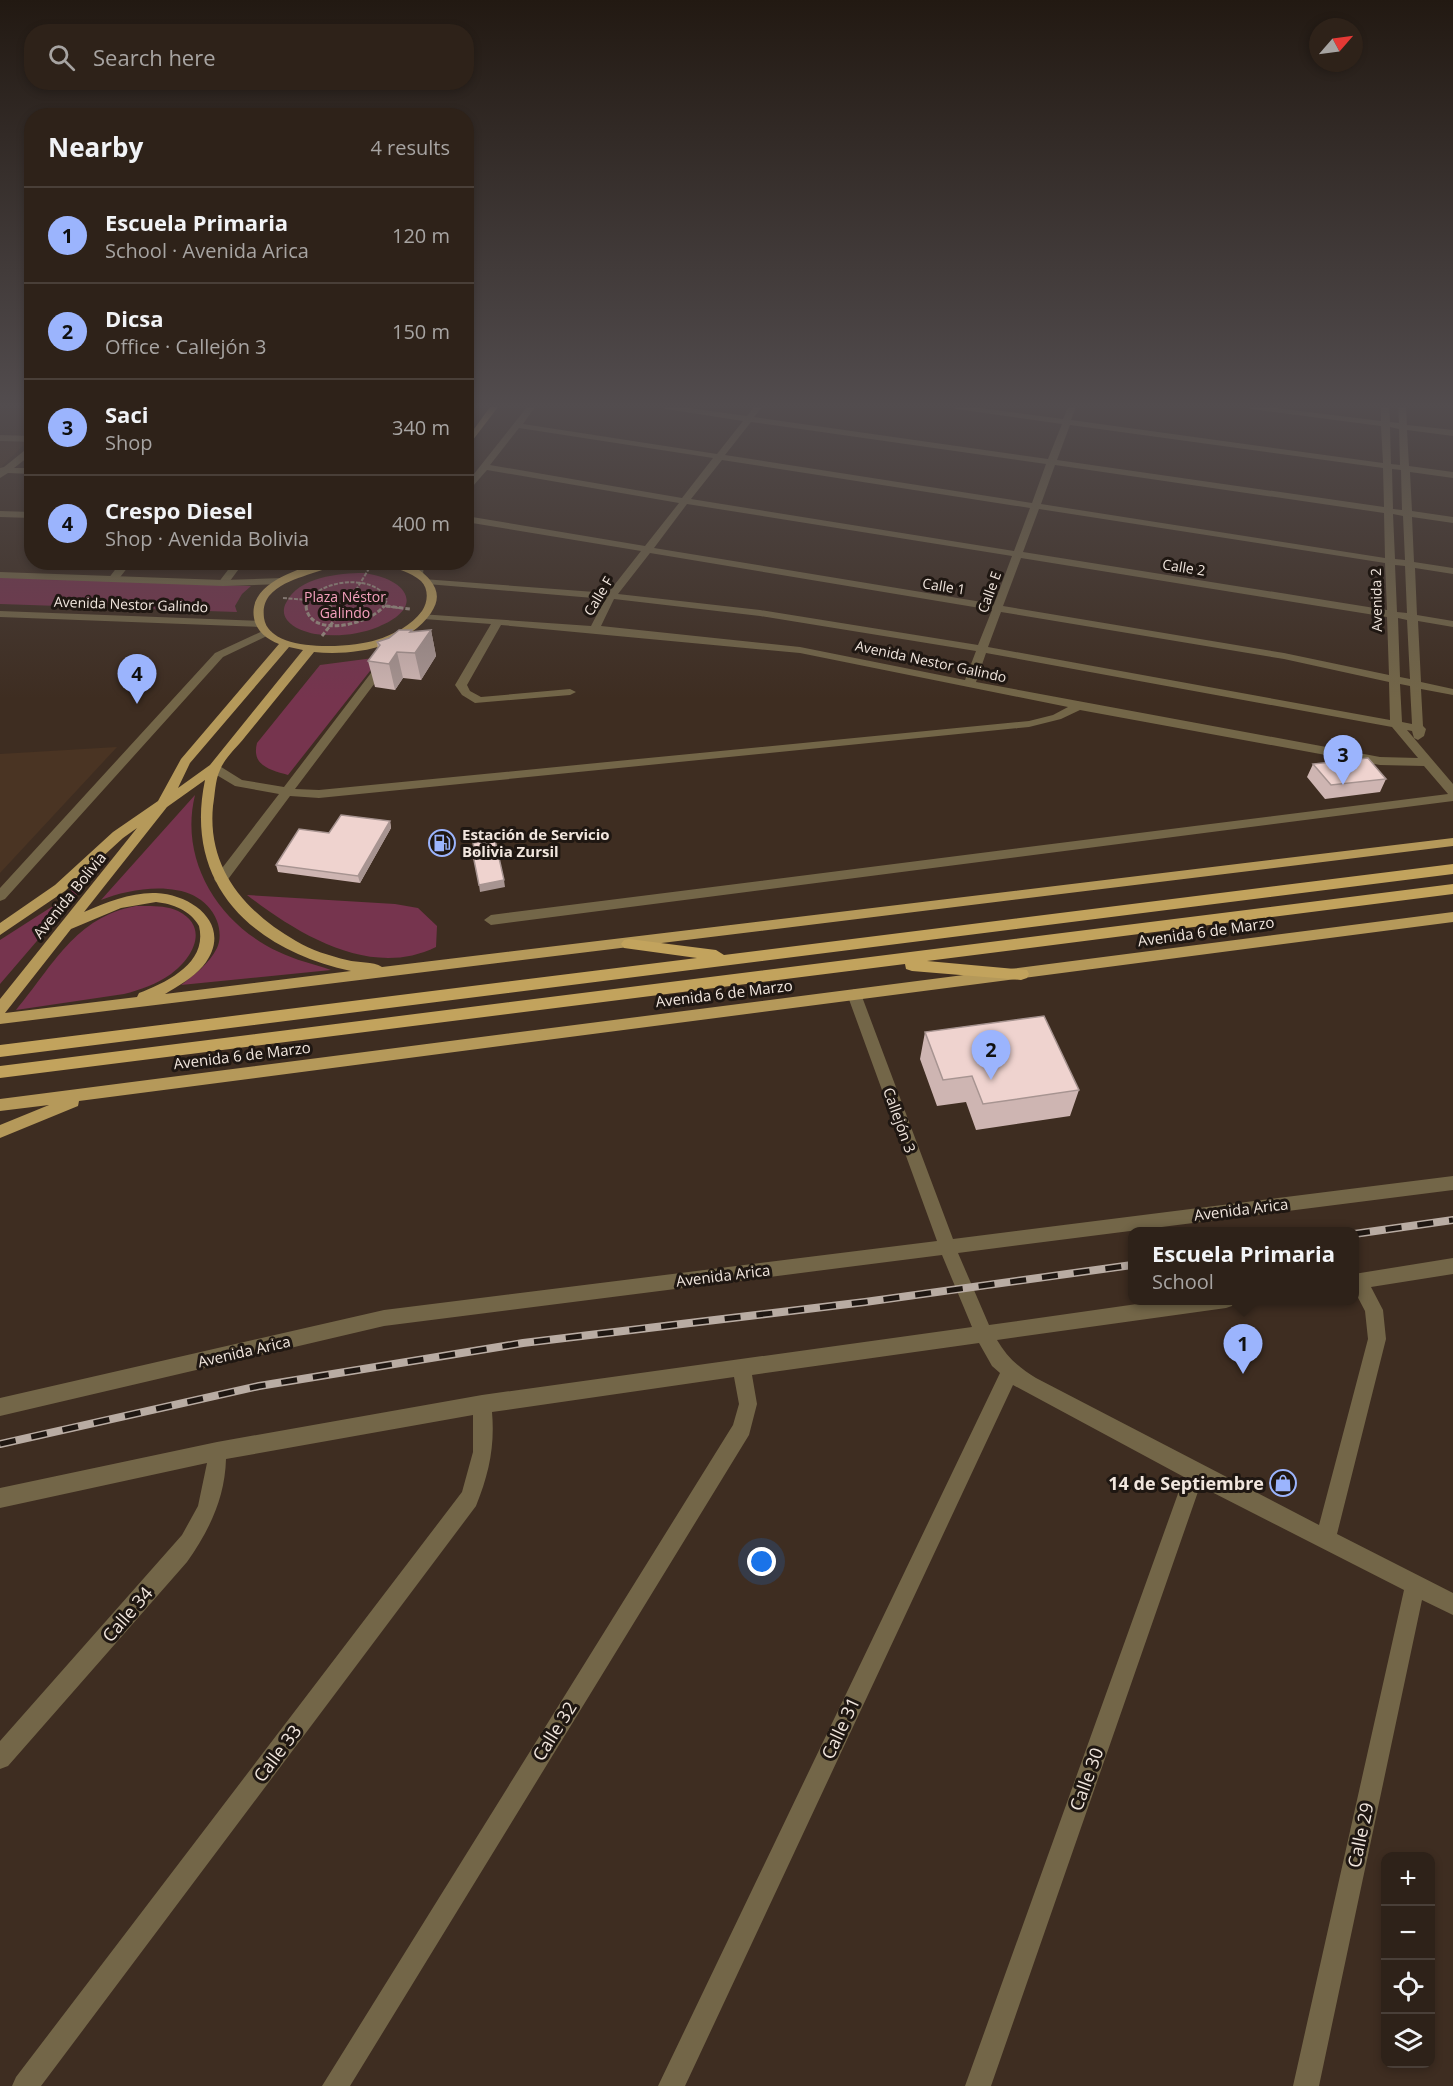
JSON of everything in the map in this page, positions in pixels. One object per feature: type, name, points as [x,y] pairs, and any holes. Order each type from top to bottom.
[{"type":"highway","name":"Avenida 6 de Marzo","points":[[0,1051],[1453,869]]},
{"type":"highway","name":"Avenida 6 de Marzo","points":[[0,1072],[1453,889]]},
{"type":"highway","points":[[629,944],[741,959]]},
{"type":"highway","points":[[875,963],[1021,974]]},
{"type":"main road","points":[[307,570],[282,581],[264,596],[258,615],[263,628],[286,643],[336,650],[371,644],[409,629],[424,616],[433,600],[432,590],[422,572]]},
{"type":"main road","name":"Avenida Bolivia","points":[[0,1009],[164,802],[185,762],[286,643]]},
{"type":"main road","name":"Avenida Bolivia","points":[[164,802],[214,768],[310,648]]},
{"type":"main road","points":[[214,768],[206,806],[207,838],[213,863],[237,904],[261,926],[292,944],[338,964],[418,970]]},
{"type":"main road","points":[[0,930],[60,888],[117,835],[164,802]]},
{"type":"main road","points":[[0,1020],[1453,842]]},
{"type":"main road","points":[[64,927],[102,909],[134,900],[167,899],[190,907],[203,918],[208,936],[203,955],[188,971],[162,989],[128,1004]]},
{"type":"main road","name":"Avenida 6 de Marzo","points":[[0,1105],[1453,917]]},
{"type":"main road","points":[[0,1132],[54,1108],[107,1090]]},
{"type":"street","name":"Calle F","points":[[594,629],[611,596],[681,504]]},
{"type":"street","name":"Calle 2","points":[[705,504],[1453,624]]},
{"type":"street","points":[[1024,504],[1453,571]]},
{"type":"street","points":[[1344,504],[1453,520]]},
{"type":"street","name":"Avenida 2","points":[[1390,504],[1391,614],[1396,725]]},
{"type":"street","points":[[1408,504],[1420,729],[1417,748]]},
{"type":"street","name":"Calle E","points":[[969,685],[1035,506]]},
{"type":"street","points":[[0,514],[24,515]]},
{"type":"street","name":"Calle 1","points":[[474,520],[1284,656],[1453,692]]},
{"type":"street","points":[[112,579],[120,570]]},
{"type":"street","points":[[223,583],[233,570]]},
{"type":"street","name":"Avenida Nestor Galindo","points":[[422,572],[760,614],[982,649],[1420,729]]},
{"type":"street","name":"Avenida Nestor Galindo","points":[[0,575],[223,583],[282,581]]},
{"type":"street","name":"Avenida Nestor Galindo","points":[[0,614],[263,628]]},
{"type":"street","name":"Avenida Nestor Galindo","points":[[424,616],[594,629],[800,650],[1079,706],[1380,760],[1428,762]]},
{"type":"street","points":[[498,622],[461,686],[466,693],[479,700],[570,693]]},
{"type":"street","points":[[0,896],[219,655],[263,628]]},
{"type":"street","points":[[221,879],[378,671]]},
{"type":"street","points":[[214,768],[239,783],[287,791],[330,793],[1029,724],[1057,717],[1079,706]]},
{"type":"street","points":[[1396,725],[1453,792]]},
{"type":"street","points":[[491,920],[1453,797]]},
{"type":"street","name":"Callejón 3","points":[[854,994],[947,1246],[984,1335],[999,1360],[1029,1384],[1195,1473],[1453,1604]]},
{"type":"street","name":"Avenida Arica","points":[[0,1407],[384,1318],[1453,1183]]},
{"type":"street","points":[[1359,1282],[1453,1266]]},
{"type":"street","points":[[1326,1539],[1377,1339],[1374,1310],[1359,1285]]},
{"type":"street","points":[[0,1498],[217,1451],[482,1404],[1191,1305]]},
{"type":"street","name":"Calle 32","points":[[335,2086],[741,1428],[748,1404],[741,1368]]},
{"type":"street","name":"Calle 31","points":[[671,2086],[1010,1371]]},
{"type":"street","name":"Calle 33","points":[[25,2086],[469,1499],[481,1471],[485,1444],[482,1404]]},
{"type":"street","name":"Calle 34","points":[[0,1758],[180,1555],[198,1530],[214,1491],[217,1451]]},
{"type":"street","name":"Calle 30","points":[[978,2086],[1195,1473]]},
{"type":"street","name":"Calle 29","points":[[1306,2086],[1414,1585]]},
{"type":"path","points":[[353,595],[368,570]]},
{"type":"path","points":[[360,583],[371,585],[386,594],[385,606],[370,619],[351,624],[332,625],[311,619],[306,613],[305,607],[308,600],[315,594],[336,585],[360,583]]},
{"type":"path","points":[[353,595],[362,598],[364,604],[357,610],[340,613],[331,610],[328,605],[336,597],[353,595]]},
{"type":"path","points":[[332,625],[340,613]]},
{"type":"shaded area","points":[[117,747],[0,873],[0,754]]},
{"type":"green space","name":"Plaza Néstor Galindo","points":[[364,573],[379,576],[400,587],[406,595],[403,611],[378,627],[347,635],[315,634],[303,631],[292,625],[286,618],[285,605],[300,587],[320,578]]},
{"type":"green space","points":[[0,577],[251,586],[242,594],[235,606],[237,612],[0,604]]},
{"type":"green space","points":[[381,657],[288,775],[269,769],[260,762],[256,751],[257,743],[320,665]]},
{"type":"green space","points":[[195,795],[192,819],[193,843],[198,866],[221,907],[257,940],[285,955],[331,970],[181,985],[206,964],[218,945],[220,934],[218,924],[209,907],[197,897],[182,891],[166,889],[132,891],[101,900]]},
{"type":"green space","points":[[103,864],[0,984],[0,940],[53,906]]},
{"type":"green space","points":[[247,895],[395,904],[418,908],[437,926],[436,947],[411,956],[386,958],[361,955],[337,948],[313,937],[267,910]]},
{"type":"green space","points":[[136,906],[173,909],[188,918],[194,925],[195,942],[186,960],[179,967],[154,984],[124,994],[16,1010],[54,961],[81,932],[115,912]]},
{"type":"building","points":[[399,630],[412,630],[410,632],[431,630],[415,653],[397,652],[389,664],[368,661],[380,645],[377,642],[389,638]]},
{"type":"building","points":[[1368,758],[1386,779],[1331,785],[1313,764]]},
{"type":"building","points":[[341,815],[390,821],[358,876],[276,865],[299,829],[329,833]]},
{"type":"building","points":[[495,840],[504,880],[479,885],[473,843]]},
{"type":"building","points":[[1044,1016],[1079,1090],[983,1104],[972,1076],[943,1080],[925,1032]]},
{"type":"railway","points":[[1359,1233],[1453,1220]]},
{"type":"railway","points":[[0,1444],[259,1386],[523,1343],[865,1302],[1128,1266]]},
{"type":"place","name":"Crespo Diesel","points":[[137,704]]},
{"type":"place","name":"Saci","points":[[1343,785]]},
{"type":"place","name":"Estación de Servicio Bolivia Zursil","points":[[442,843]]},
{"type":"place","name":"Dicsa","points":[[991,1080]]},
{"type":"place","name":"Escuela Primaria","points":[[1243,1374]]},
{"type":"place","name":"14 de Septiembre","points":[[1283,1483]]}]
